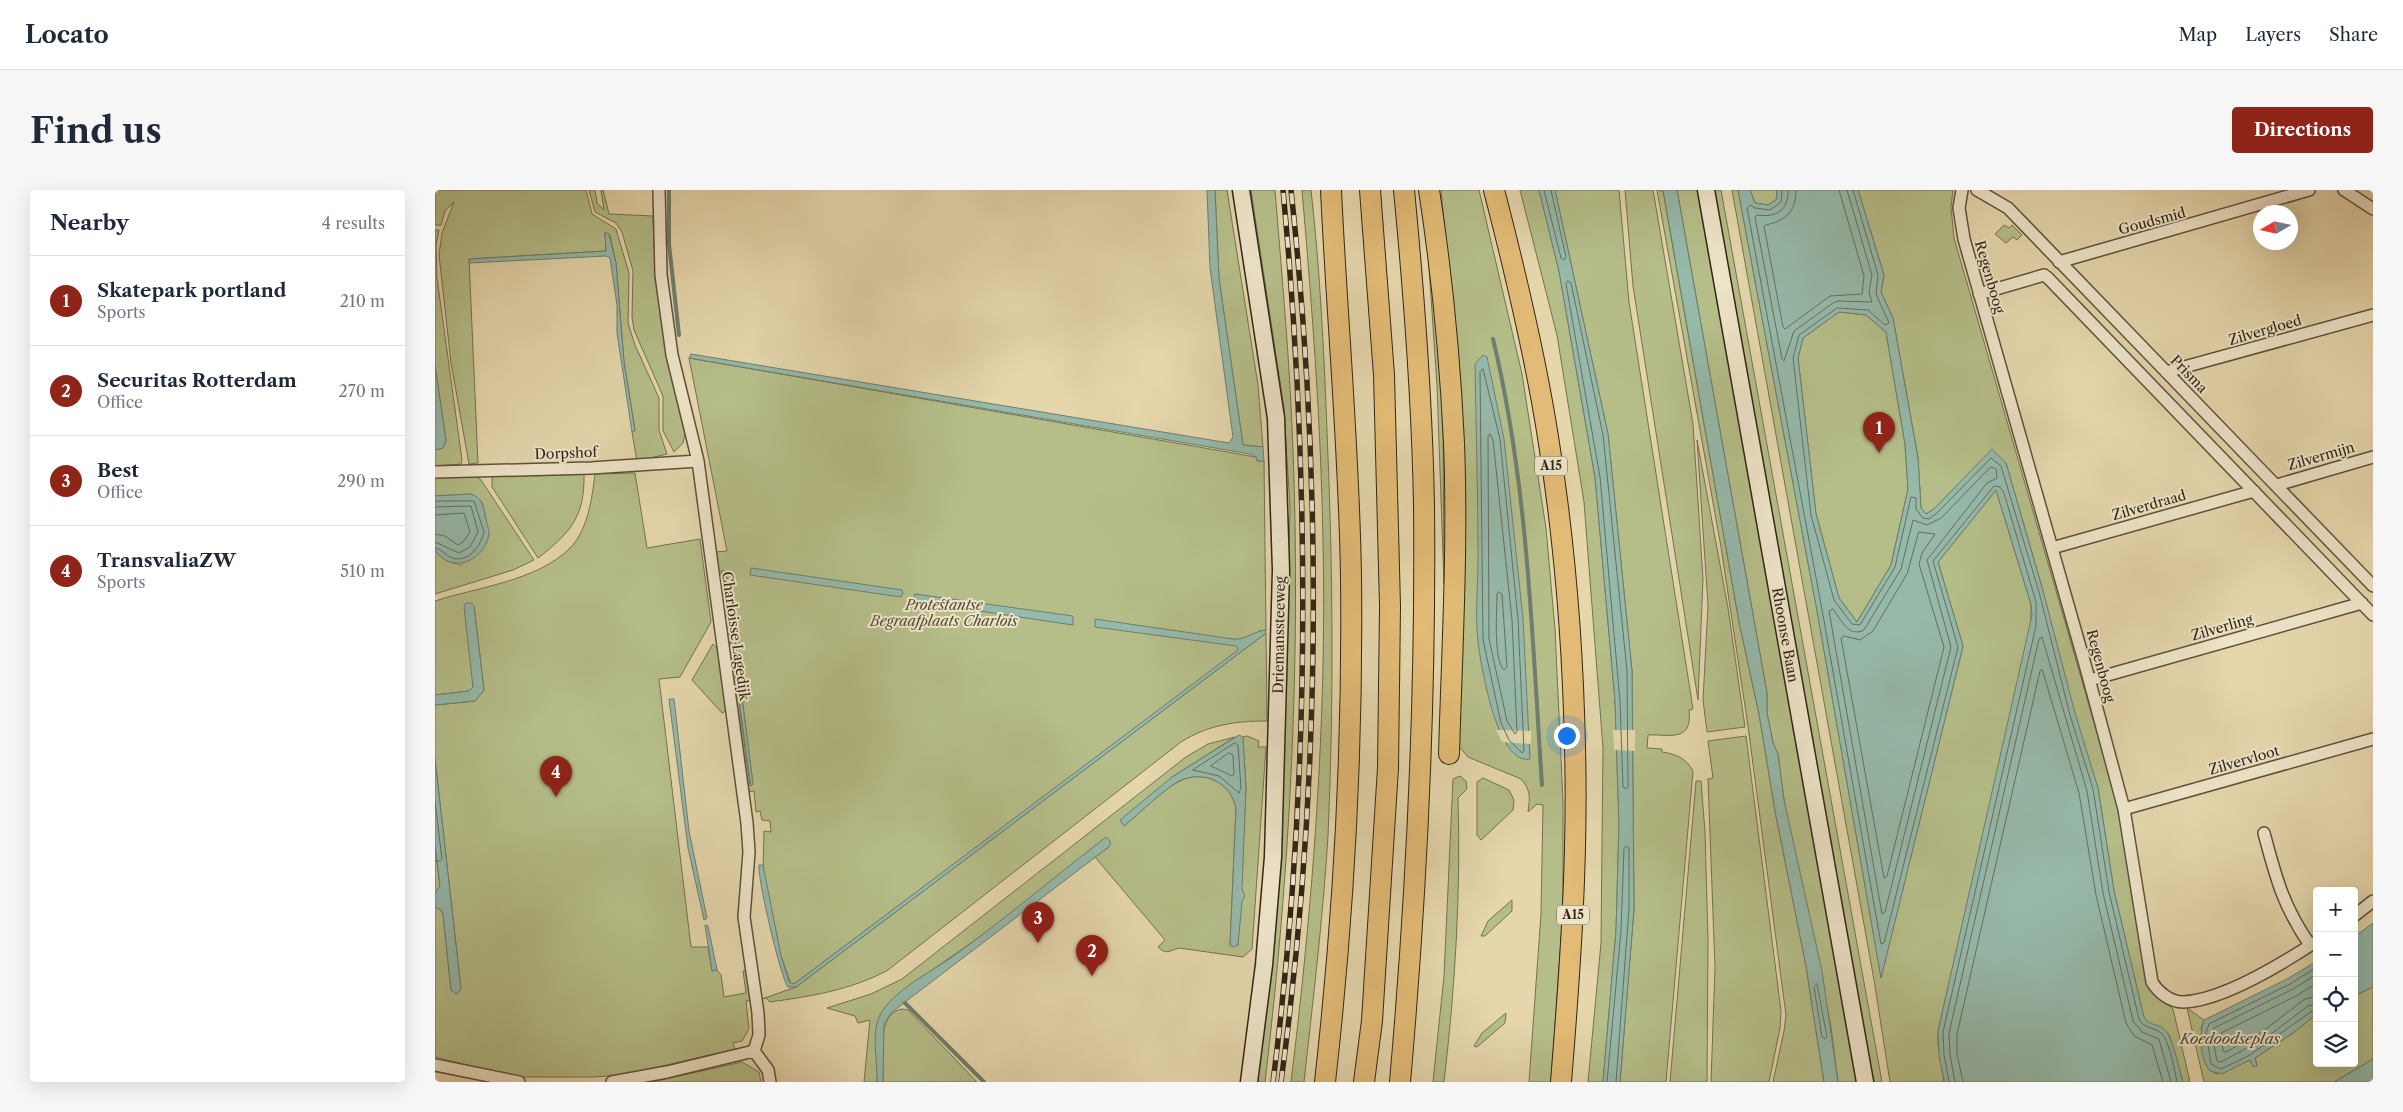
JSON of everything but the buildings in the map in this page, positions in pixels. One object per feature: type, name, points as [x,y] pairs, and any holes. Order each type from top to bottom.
[{"type":"highway","points":[[1364,1082],[1371,1021],[1388,768],[1390,606],[1384,375],[1370,190]]},
{"type":"highway","points":[[1400,1082],[1419,824],[1424,618],[1421,442],[1413,284],[1404,190]]},
{"type":"highway","points":[[1429,190],[1449,359],[1454,444],[1455,569],[1449,754]]},
{"type":"highway","name":"A15","points":[[1494,190],[1512,259],[1548,437],[1565,576],[1575,758],[1574,902],[1561,1082]]},
{"type":"highway","points":[[1325,1082],[1340,907],[1350,703],[1351,576],[1346,414],[1331,195]]},
{"type":"main road","name":"Driemanssteeweg","points":[[1241,190],[1276,418],[1281,570],[1273,857],[1264,965],[1249,1082]]},
{"type":"main road","name":"Rhoonse Baan","points":[[1706,190],[1865,1082]]},
{"type":"street","name":"Charloisse Lagedijk","points":[[659,190],[662,284],[672,355],[697,461],[747,823],[749,852],[744,917],[758,1013],[759,1035],[754,1051]]},
{"type":"street","name":"Regenboog","points":[[1962,190],[1959,208],[1961,226],[2090,680],[2124,809],[2136,873],[2149,975],[2156,989],[2165,996],[2183,1002],[2208,996],[2263,973],[2313,944]]},
{"type":"street","name":"Prisma","points":[[1977,190],[2008,208],[2373,586]]},
{"type":"street","name":"Goudsmid","points":[[2059,262],[2309,190]]},
{"type":"street","points":[[2344,190],[2373,210]]},
{"type":"street","points":[[1979,294],[2044,275],[2373,615]]},
{"type":"street","name":"Zilvergloed","points":[[2166,372],[2373,315]]},
{"type":"street","name":"Zilvermijn","points":[[2277,485],[2373,457]]},
{"type":"street","name":"Dorpshof","points":[[435,472],[591,468],[697,461]]},
{"type":"street","name":"Zilverdraad","points":[[2052,548],[2254,491]]},
{"type":"street","name":"Zilverling","points":[[2090,680],[2362,603]]},
{"type":"street","name":"Zilvervloot","points":[[2124,809],[2373,739]]},
{"type":"street","name":"Regenboog","points":[[2264,833],[2279,889],[2292,919],[2313,942]]},
{"type":"street","points":[[2358,913],[2373,901]]},
{"type":"street","points":[[612,1082],[667,1072],[754,1051],[768,1070],[770,1082]]},
{"type":"street","points":[[435,1065],[519,1082]]},
{"type":"green space","points":[[435,190],[586,190],[592,214],[616,229],[629,273],[628,323],[635,345],[659,398],[659,430],[667,454],[637,461],[632,432],[635,430],[624,362],[616,263],[610,235],[605,233],[606,251],[469,259],[478,463],[469,464],[451,363],[439,255],[442,233],[454,202],[445,211],[441,225],[435,225]]},
{"type":"green space","points":[[589,190],[595,190],[597,203],[604,210],[601,190],[603,190],[609,214],[653,216],[659,299],[673,380],[685,434],[683,443],[674,452],[663,431],[663,396],[634,330],[632,317],[633,271],[622,232],[616,223],[595,212]]},
{"type":"green space","points":[[1215,190],[1227,190],[1258,385],[1263,447],[1243,445],[1219,279]]},
{"type":"green space","points":[[1251,190],[1275,190],[1290,385],[1295,529],[1294,688],[1287,846],[1274,1003],[1265,1082],[1256,1082],[1273,954],[1281,846],[1290,509],[1284,408]]},
{"type":"green space","points":[[1302,190],[1311,190],[1321,311],[1331,533],[1332,684],[1328,836],[1317,959],[1304,1082],[1291,1082],[1306,947],[1317,811],[1324,608],[1318,408]]},
{"type":"green space","points":[[1441,190],[1479,190],[1522,374],[1546,528],[1555,629],[1563,802],[1563,910],[1551,1082],[1529,1082],[1541,914],[1543,805],[1537,804],[1528,812],[1529,794],[1527,787],[1521,779],[1468,757],[1456,743],[1459,381]]},
{"type":"green space","points":[[1520,190],[1539,190],[1559,271],[1595,477],[1615,701],[1619,824],[1616,931],[1603,1082],[1588,1082],[1601,943],[1603,748],[1584,502],[1557,335]]},
{"type":"green space","points":[[1555,190],[1619,190],[1629,302],[1693,709],[1689,710],[1689,721],[1687,728],[1683,732],[1671,735],[1648,735],[1647,748],[1662,749],[1662,752],[1680,757],[1693,771],[1666,1082],[1620,1082],[1634,909],[1632,671],[1608,434]]},
{"type":"green space","points":[[1625,190],[1653,190],[1693,424],[1703,579],[1698,700],[1633,286]]},
{"type":"green space","points":[[1657,190],[1663,191],[1739,622],[1759,714],[1775,811],[1806,966],[1824,1082],[1773,1082],[1786,1015],[1748,726],[1721,547]]},
{"type":"green space","points":[[1677,190],[1698,190],[1857,1082],[1838,1082],[1831,1027],[1784,800],[1778,754],[1773,743],[1767,713],[1767,693]]},
{"type":"green space","points":[[1713,190],[1721,190],[1882,1082],[1873,1082]]},
{"type":"green space","points":[[1732,190],[1738,190],[1818,616],[1881,977],[1963,646],[1938,562],[1996,490],[2031,604],[2031,625],[1938,1031],[1938,1044],[1944,1082],[1890,1082],[1874,980]]},
{"type":"green space","points":[[1750,190],[1777,190],[1777,199],[1768,205],[1755,203]]},
{"type":"green space","points":[[1858,190],[1953,190],[1951,207],[1954,238],[2115,795],[2128,858],[2142,956],[2149,982],[2160,997],[2173,1009],[2190,1082],[2183,1082],[2169,1034],[2148,1023],[2144,1018],[2114,891],[2098,788],[2074,713],[2043,591],[2006,463],[1992,450],[1934,509],[1926,514],[1921,508],[1918,458],[1893,318],[1881,292],[1884,275]]},
{"type":"green space","points":[[2004,225],[2009,228],[2012,225],[2022,235],[2017,240],[2013,237],[2006,243],[1995,234]]},
{"type":"green space","points":[[435,230],[439,230],[436,245],[437,278],[462,460],[461,464],[435,466],[435,450],[443,448],[446,440],[435,366]]},
{"type":"green space","points":[[1432,237],[1443,413],[1444,584],[1437,385],[1429,268]]},
{"type":"green space","points":[[1839,312],[1866,315],[1886,332],[1905,444],[1908,489],[1891,565],[1857,622],[1839,598],[1816,514],[1798,358],[1803,338]]},
{"type":"green space","name":"Protestantse Begraafplaats Charlois","points":[[689,358],[1256,457],[1257,461],[1264,461],[1266,630],[1259,631],[1236,653],[794,984],[791,984],[781,956],[763,871],[764,831],[771,832],[770,821],[762,820],[760,811],[756,812],[754,791],[748,792],[716,552],[727,551]],"holes":[[[721,571],[726,572],[753,784],[750,786]]]},
{"type":"green space","points":[[1697,440],[1728,608],[1745,727],[1707,732],[1703,700],[1708,605]]},
{"type":"green space","points":[[635,473],[647,548],[700,539],[711,622],[680,677],[659,679],[691,947],[708,947],[712,971],[717,970],[721,975],[724,997],[746,993],[743,971],[747,970],[751,1000],[746,1001],[749,1029],[742,1041],[733,1043],[735,1049],[624,1075],[517,1077],[435,1057],[435,907],[441,910],[443,914],[451,990],[461,989],[435,759],[435,705],[475,701],[484,690],[474,606],[473,687],[469,691],[435,695],[435,601],[506,582],[540,569],[556,560],[569,549],[581,533],[588,514],[595,474]]},
{"type":"green space","points":[[584,474],[582,502],[573,523],[559,540],[538,558],[492,487],[492,476]]},
{"type":"green space","points":[[475,476],[481,480],[534,560],[513,570],[435,594],[435,550],[443,558],[461,565],[483,544],[486,538],[487,525],[482,502],[471,494],[435,496],[435,478]]},
{"type":"green space","points":[[1266,633],[1267,721],[1222,725],[1191,736],[1181,742],[888,970],[860,983],[831,991],[770,1002],[766,998],[762,999],[796,987]]},
{"type":"green space","points":[[713,644],[717,648],[726,711],[722,713],[692,680]]},
{"type":"green space","points":[[1247,736],[1259,741],[1258,747],[1266,747],[1252,949],[1243,957],[1179,948],[1168,952],[1163,951],[1158,947],[1165,940],[1095,857],[1110,846],[912,984],[897,997],[887,1008],[878,1028],[877,1082],[864,1082],[870,1020],[858,1023],[855,1016],[827,1008],[871,994],[902,979],[1186,757],[1208,744],[1235,737],[1172,777],[1125,825],[1166,790],[1180,781],[1189,778],[1207,778],[1216,781],[1229,792],[1236,809],[1230,945],[1238,945],[1246,788],[1243,737]]},
{"type":"green space","points":[[1746,736],[1781,1011],[1780,1028],[1769,1082],[1711,1082],[1715,968],[1708,779],[1713,778],[1708,741]]},
{"type":"green space","points":[[1460,776],[1466,781],[1467,789],[1458,798],[1458,905],[1451,1012],[1444,1082],[1433,1082],[1444,976],[1453,779]]},
{"type":"green space","points":[[1483,778],[1509,790],[1514,800],[1513,810],[1481,840],[1477,835],[1477,782]]},
{"type":"green space","points":[[1696,781],[1701,781],[1705,832],[1708,940],[1707,1082],[1670,1082]]},
{"type":"green space","points":[[435,845],[440,886],[435,894]]},
{"type":"green space","points":[[1512,900],[1512,911],[1485,936],[1481,936],[1488,921]]},
{"type":"green space","points":[[2373,987],[2373,1059],[2334,1082],[2204,1082],[2187,1008],[2204,1020],[2201,1028],[2207,1066],[2216,1074],[2250,1060],[2257,1065],[2255,1058],[2313,1017],[2313,1067],[2358,1067],[2358,994]]},
{"type":"green space","points":[[902,1009],[908,1010],[977,1082],[883,1082],[882,1051],[884,1028],[893,1012]]},
{"type":"green space","points":[[1506,1013],[1505,1023],[1477,1047],[1474,1046],[1482,1033]]},
{"type":"green space","points":[[742,1062],[759,1072],[761,1082],[652,1082]]},
{"type":"water","points":[[1207,190],[1215,190],[1219,279],[1243,445],[1263,447],[1264,461],[1257,461],[1256,457],[1250,454],[689,358],[691,354],[1229,443],[1233,437],[1210,268]]},
{"type":"water","points":[[1539,190],[1555,190],[1608,434],[1632,671],[1634,909],[1620,1082],[1603,1082],[1616,931],[1619,824],[1615,701],[1595,477],[1559,271]]},
{"type":"water","points":[[1663,190],[1677,190],[1767,693],[1767,713],[1773,743],[1778,754],[1784,800],[1822,971],[1838,1082],[1824,1082],[1806,966],[1775,811],[1759,714],[1739,622]]},
{"type":"water","points":[[1738,190],[1750,190],[1755,203],[1768,205],[1777,199],[1777,190],[1858,190],[1884,275],[1881,292],[1893,318],[1918,458],[1921,508],[1926,514],[1934,509],[1992,449],[2006,463],[2043,591],[2075,713],[2098,788],[2114,891],[2144,1017],[2148,1022],[2161,1027],[2167,1033],[2173,1046],[2183,1082],[1944,1082],[1939,1056],[1938,1031],[2032,615],[2031,604],[1996,490],[1938,562],[1963,646],[1881,978],[1818,616]],"holes":[[[1839,312],[1866,315],[1886,332],[1905,444],[1908,489],[1891,565],[1857,622],[1839,598],[1816,514],[1798,358],[1803,338]]]},
{"type":"water","points":[[605,232],[609,234],[616,263],[624,362],[635,431],[632,432],[617,333],[617,305],[610,258],[606,256],[470,263],[469,259],[606,251]]},
{"type":"water","points":[[1483,355],[1487,357],[1504,439],[1523,619],[1530,759],[1518,757],[1508,747],[1500,731],[1487,691],[1478,642],[1475,364]]},
{"type":"water","points":[[435,366],[446,440],[443,448],[435,450]]},
{"type":"water","points":[[471,494],[478,498],[483,505],[489,534],[481,551],[474,558],[467,562],[450,562],[442,558],[435,550],[435,496]]},
{"type":"water","points":[[751,568],[902,590],[903,593],[901,597],[750,575]]},
{"type":"water","points":[[721,571],[726,572],[753,784],[751,786]]},
{"type":"water","points":[[915,594],[1073,616],[1073,625],[913,601]]},
{"type":"water","points":[[466,603],[471,603],[474,606],[484,690],[475,701],[435,705],[435,695],[469,691],[473,687],[464,607]]},
{"type":"water","points":[[1095,619],[1233,639],[1266,630],[1266,633],[796,987],[788,987],[784,979],[770,926],[759,865],[763,865],[781,956],[789,982],[794,984],[1238,650],[1236,646],[1095,627]]},
{"type":"water","points":[[669,699],[674,699],[689,831],[707,918],[704,920],[688,848]]},
{"type":"water","points":[[1239,735],[1243,737],[1246,788],[1242,889],[1245,896],[1242,901],[1238,945],[1233,947],[1230,945],[1236,809],[1229,792],[1223,786],[1207,778],[1188,778],[1179,781],[1166,790],[1124,826],[1120,820],[1172,777]]},
{"type":"water","points":[[435,759],[461,989],[457,994],[451,990],[443,914],[441,910],[435,907],[435,894],[440,885],[435,845]]},
{"type":"water","points":[[1106,837],[1110,841],[1110,846],[892,1012],[884,1024],[883,1082],[877,1082],[875,1032],[879,1017],[894,997],[980,936]]},
{"type":"water","points":[[2373,923],[2373,987],[2358,994],[2358,977],[2358,934]]},
{"type":"water","points":[[705,925],[708,926],[717,970],[712,971]]},
{"type":"water","name":"Koedoodseplas","points":[[2313,963],[2313,1017],[2255,1058],[2257,1066],[2253,1067],[2250,1060],[2222,1074],[2210,1071],[2204,1060],[2201,1046],[2201,1032],[2204,1020],[2287,979]]},
{"type":"water","points":[[2373,1059],[2373,1082],[2334,1082]]},
{"type":"pier","points":[[1496,730],[1531,731],[1531,744],[1502,742]]},
{"type":"pier","points":[[1613,730],[1635,730],[1635,751],[1614,750]]},
{"type":"waterway","points":[[669,190],[669,244],[679,335]]},
{"type":"waterway","points":[[1493,339],[1505,394],[1521,505],[1527,560],[1542,785]]},
{"type":"waterway","points":[[905,1003],[984,1082]]},
{"type":"railway","points":[[1273,1082],[1295,859],[1303,636],[1299,413],[1283,190]]},
{"type":"railway","points":[[1281,1082],[1304,860],[1313,636],[1309,413],[1291,190]]},
{"type":"place","name":"Skatepark portland","points":[[1879,453]]},
{"type":"place","name":"TransvaliaZW","points":[[556,797]]},
{"type":"place","name":"Best","points":[[1038,943]]},
{"type":"place","name":"Securitas Rotterdam","points":[[1092,976]]}]
